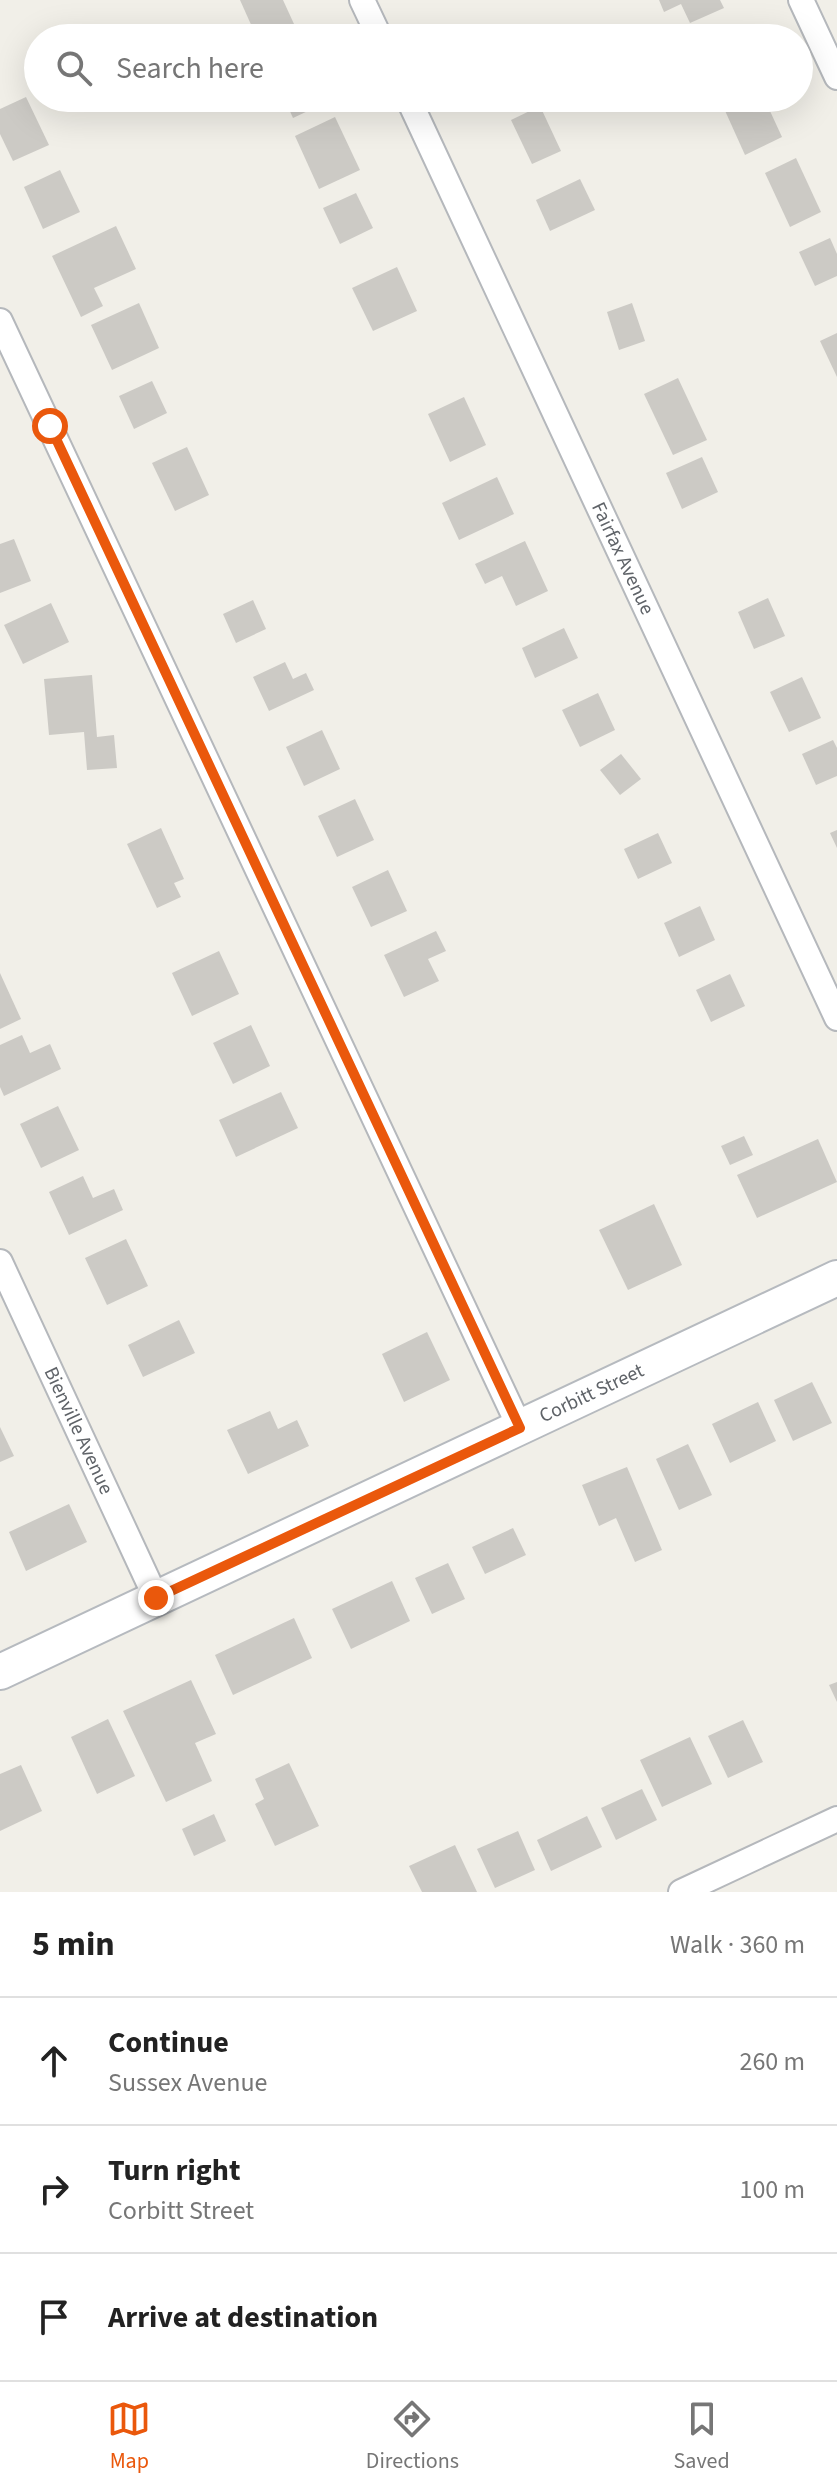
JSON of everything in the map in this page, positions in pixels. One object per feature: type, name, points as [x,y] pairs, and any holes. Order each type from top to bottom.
[{"type":"street","points":[[362,0],[373,24]]},
{"type":"street","points":[[801,0],[812,24]]},
{"type":"street","points":[[813,26],[837,77]]},
{"type":"street","name":"Fairfax Avenue","points":[[415,112],[837,1018]]},
{"type":"street","points":[[0,321],[520,1428]]},
{"type":"street","name":"Bienville Avenue","points":[[0,1262],[156,1598]]},
{"type":"street","name":"Corbitt Street","points":[[0,1672],[837,1278]]},
{"type":"street","points":[[681,1892],[837,1819]]},
{"type":"building","points":[[240,0],[283,0],[294,24],[251,24]]},
{"type":"building","points":[[659,0],[720,0],[724,8],[690,23],[681,4],[664,12]]},
{"type":"building","points":[[24,98],[24,112],[33,112],[49,145],[13,161],[0,134],[0,109]]},
{"type":"building","points":[[290,112],[306,112],[293,118]]},
{"type":"building","points":[[528,112],[543,112],[561,151],[532,164],[511,120]]},
{"type":"building","points":[[726,112],[770,112],[782,137],[745,155]]},
{"type":"building","points":[[335,117],[360,170],[319,189],[295,136]]},
{"type":"building","points":[[796,158],[821,212],[790,227],[765,173]]},
{"type":"building","points":[[60,170],[80,212],[43,229],[24,187]]},
{"type":"building","points":[[580,179],[595,210],[550,231],[536,200]]},
{"type":"building","points":[[356,193],[373,228],[340,244],[323,208]]},
{"type":"building","points":[[116,226],[136,269],[94,288],[103,306],[81,317],[52,256]]},
{"type":"building","points":[[830,238],[837,254],[837,276],[815,286],[799,252]]},
{"type":"building","points":[[397,267],[417,311],[373,331],[352,288]]},
{"type":"building","points":[[139,303],[159,348],[112,370],[91,325]]},
{"type":"building","points":[[632,303],[645,341],[619,350],[607,312]]},
{"type":"building","points":[[837,333],[837,377],[820,341]]},
{"type":"building","points":[[678,378],[707,440],[673,455],[644,394]]},
{"type":"building","points":[[152,381],[167,413],[134,429],[119,396]]},
{"type":"building","points":[[464,397],[486,445],[450,462],[428,414]]},
{"type":"building","points":[[187,447],[209,495],[175,511],[152,463]]},
{"type":"building","points":[[702,457],[718,492],[682,509],[666,473]]},
{"type":"building","points":[[497,477],[514,514],[459,540],[442,503]]},
{"type":"building","points":[[14,539],[31,581],[0,593],[0,544]]},
{"type":"building","points":[[525,541],[548,591],[516,606],[502,576],[485,584],[475,564]]},
{"type":"building","points":[[768,598],[785,636],[754,649],[738,612]]},
{"type":"building","points":[[253,600],[266,629],[236,643],[223,614]]},
{"type":"building","points":[[51,603],[69,642],[23,664],[4,625]]},
{"type":"building","points":[[564,628],[578,658],[535,678],[522,648]]},
{"type":"building","points":[[285,662],[293,679],[306,673],[314,690],[269,711],[253,677]]},
{"type":"building","points":[[92,675],[97,737],[114,735],[117,768],[87,770],[84,732],[49,735],[44,679]]},
{"type":"building","points":[[802,677],[821,718],[789,732],[770,692]]},
{"type":"building","points":[[598,693],[615,730],[580,747],[562,710]]},
{"type":"building","points":[[322,730],[340,769],[304,786],[286,747]]},
{"type":"building","points":[[833,740],[837,748],[837,776],[816,785],[802,754]]},
{"type":"building","points":[[621,754],[641,779],[620,795],[600,770]]},
{"type":"building","points":[[355,799],[374,840],[337,857],[318,816]]},
{"type":"building","points":[[161,828],[184,879],[174,883],[181,897],[157,908],[127,844]]},
{"type":"building","points":[[837,830],[837,848],[830,833]]},
{"type":"building","points":[[658,833],[672,863],[638,879],[624,849]]},
{"type":"building","points":[[388,870],[407,911],[371,927],[352,887]]},
{"type":"building","points":[[700,906],[715,940],[679,957],[664,923]]},
{"type":"building","points":[[436,931],[446,951],[428,959],[439,981],[404,997],[384,955]]},
{"type":"building","points":[[219,951],[239,994],[192,1016],[172,973]]},
{"type":"building","points":[[0,973],[21,1019],[0,1029]]},
{"type":"building","points":[[730,974],[745,1006],[711,1022],[696,990]]},
{"type":"building","points":[[251,1025],[270,1066],[233,1084],[213,1043]]},
{"type":"building","points":[[22,1035],[30,1053],[50,1044],[61,1069],[4,1096],[0,1087],[0,1045]]},
{"type":"building","points":[[281,1092],[298,1128],[236,1157],[219,1120]]},
{"type":"building","points":[[58,1106],[79,1150],[41,1168],[20,1124]]},
{"type":"building","points":[[744,1136],[753,1155],[730,1165],[721,1146]]},
{"type":"building","points":[[818,1139],[837,1182],[757,1218],[737,1175]]},
{"type":"building","points":[[83,1176],[93,1198],[114,1189],[123,1210],[69,1235],[49,1192]]},
{"type":"building","points":[[654,1204],[682,1265],[628,1290],[599,1230]]},
{"type":"building","points":[[126,1239],[148,1286],[107,1305],[85,1258]]},
{"type":"building","points":[[179,1320],[195,1353],[143,1377],[128,1345]]},
{"type":"building","points":[[427,1332],[450,1380],[404,1402],[382,1354]]},
{"type":"building","points":[[812,1382],[832,1423],[793,1441],[774,1400]]},
{"type":"building","points":[[758,1402],[776,1441],[730,1463],[712,1424]]},
{"type":"building","points":[[270,1411],[278,1429],[297,1420],[309,1446],[248,1474],[227,1430]]},
{"type":"building","points":[[0,1427],[14,1456],[0,1462]]},
{"type":"building","points":[[688,1444],[712,1495],[679,1510],[656,1459]]},
{"type":"building","points":[[627,1467],[662,1550],[635,1562],[616,1518],[599,1526],[582,1485]]},
{"type":"building","points":[[69,1504],[87,1542],[26,1571],[9,1532]]},
{"type":"building","points":[[513,1528],[526,1555],[485,1574],[472,1547]]},
{"type":"building","points":[[448,1563],[465,1599],[432,1614],[415,1578]]},
{"type":"building","points":[[392,1581],[410,1621],[351,1649],[332,1609]]},
{"type":"building","points":[[294,1618],[312,1658],[233,1695],[215,1655]]},
{"type":"building","points":[[191,1680],[216,1734],[195,1743],[212,1781],[166,1802],[123,1711]]},
{"type":"building","points":[[837,1682],[837,1702],[829,1685]]},
{"type":"building","points":[[108,1719],[135,1776],[97,1794],[71,1737]]},
{"type":"building","points":[[743,1720],[763,1762],[728,1778],[708,1736]]},
{"type":"building","points":[[690,1737],[712,1784],[662,1807],[640,1760]]},
{"type":"building","points":[[289,1763],[319,1826],[275,1846],[255,1804],[264,1799],[255,1779]]},
{"type":"building","points":[[21,1765],[42,1811],[0,1831],[0,1774]]},
{"type":"building","points":[[642,1789],[657,1820],[616,1840],[601,1808]]},
{"type":"building","points":[[214,1814],[226,1841],[194,1856],[182,1829]]},
{"type":"building","points":[[587,1816],[602,1847],[551,1871],[537,1840]]},
{"type":"building","points":[[518,1831],[535,1870],[495,1888],[477,1849]]},
{"type":"building","points":[[455,1845],[477,1892],[422,1892],[409,1866]]},
{"type":"route","points":[[50,426],[520,1428],[156,1598]]}]
